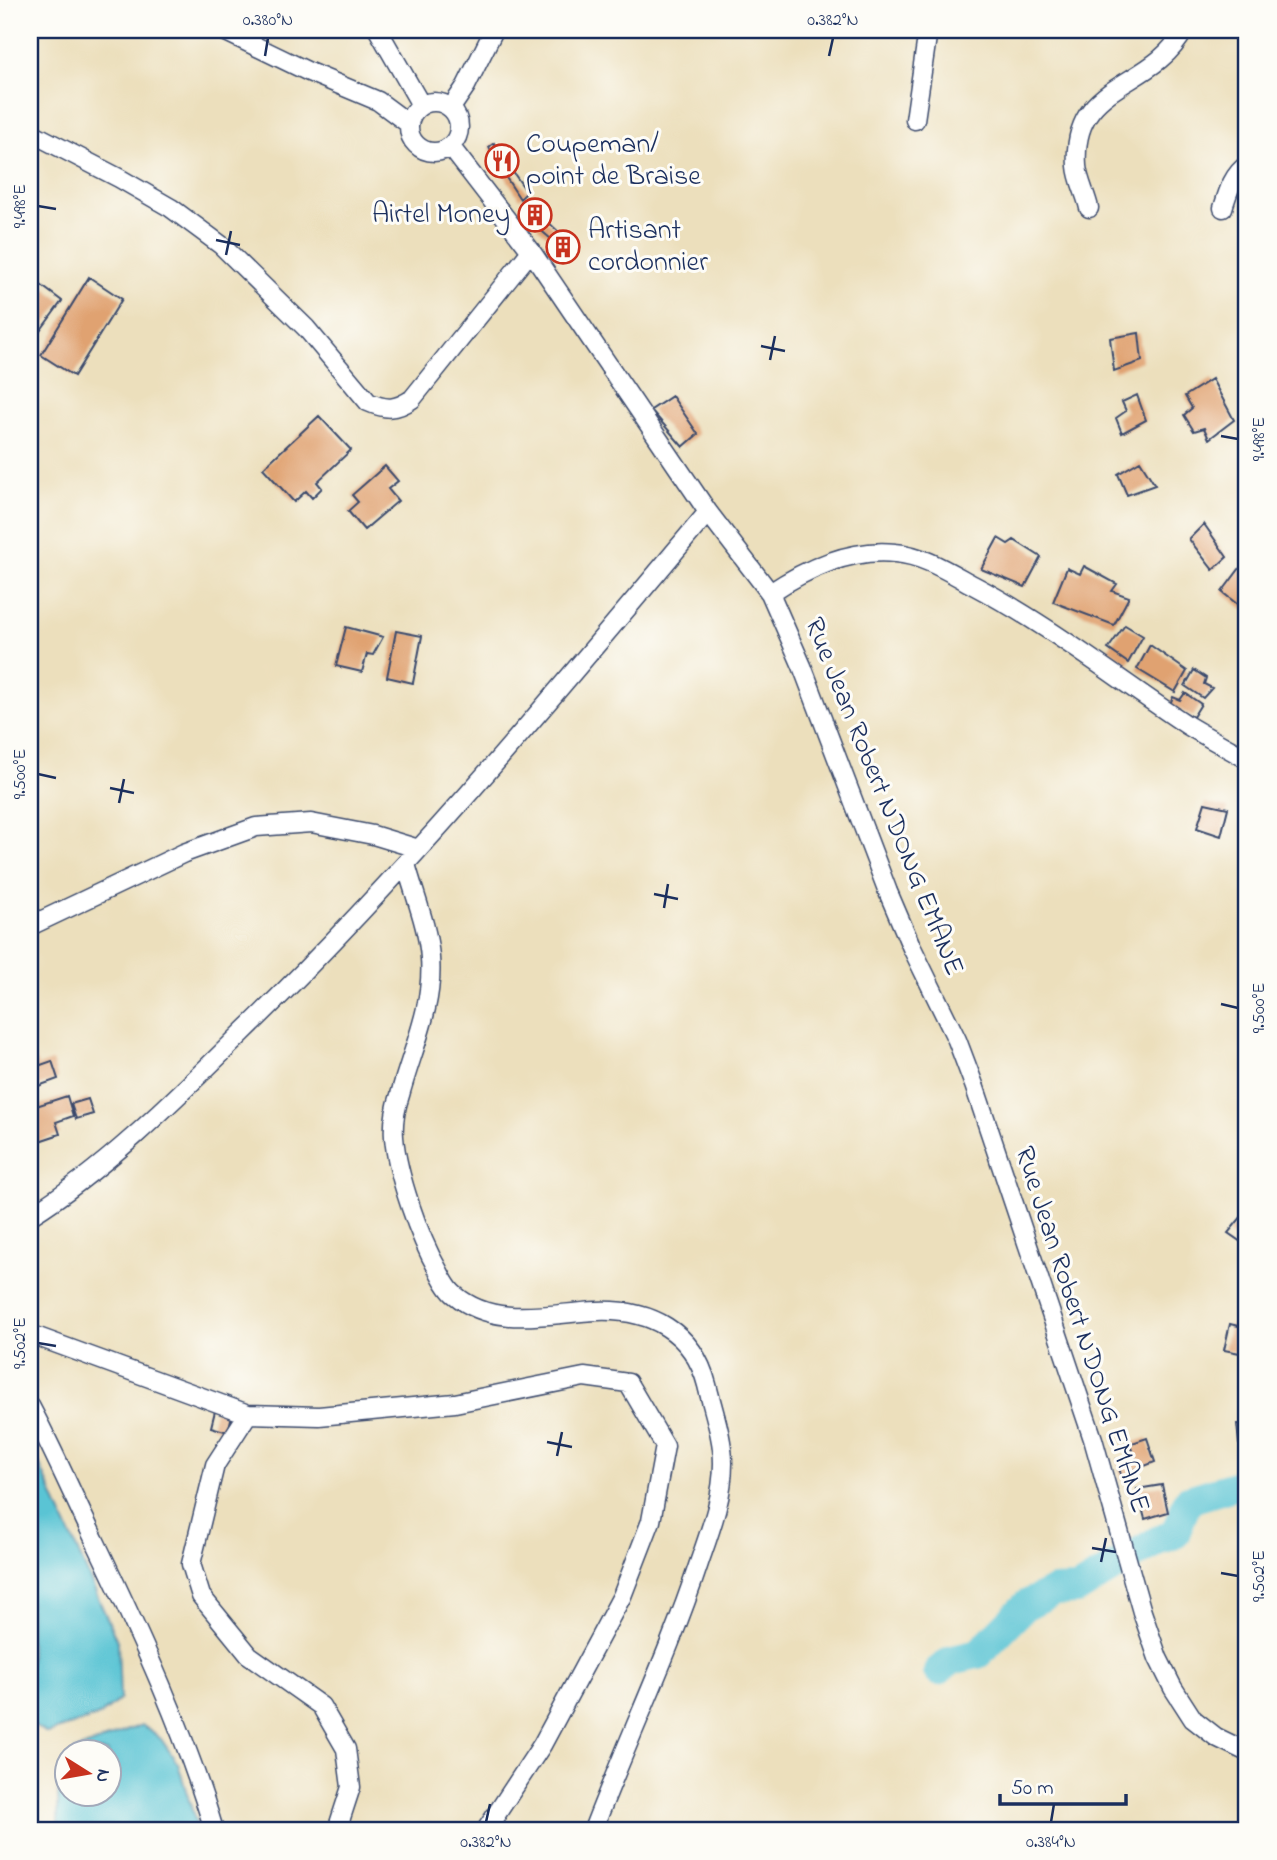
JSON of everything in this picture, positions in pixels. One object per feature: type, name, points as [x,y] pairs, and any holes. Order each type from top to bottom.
[{"type":"street","points":[[222,30],[309,72],[378,101],[408,124]]},
{"type":"street","points":[[378,30],[421,105]]},
{"type":"street","points":[[451,108],[466,86],[494,30]]},
{"type":"street","points":[[915,120],[928,30]]},
{"type":"street","points":[[1089,208],[1077,170],[1080,126],[1091,109],[1107,95],[1177,44],[1184,30]]},
{"type":"street","points":[[436,102],[451,108],[456,115],[459,132],[450,146],[432,153],[419,148],[411,138],[408,124],[412,113],[421,105],[436,102]]},
{"type":"street","points":[[30,132],[119,177],[171,208],[221,245],[306,328],[368,402],[382,409],[399,408],[412,399],[531,251]]},
{"type":"street","name":"Rue Jean Robert NDONG EMANE","points":[[450,146],[531,251],[708,512],[770,593],[802,666],[888,892],[957,1040],[974,1085],[1093,1439],[1158,1658],[1193,1719],[1216,1737],[1247,1752]]},
{"type":"street","points":[[1223,208],[1233,181],[1243,166],[1247,165]]},
{"type":"street","points":[[30,1216],[89,1176],[180,1094],[306,971],[406,864],[546,705],[708,512]]},
{"type":"street","points":[[770,593],[810,570],[862,554],[892,552],[921,559],[1009,604],[1188,726],[1247,759]]},
{"type":"street","points":[[30,926],[184,853],[256,827],[311,823],[373,835],[419,849]]},
{"type":"street","points":[[406,864],[430,958],[429,987],[420,1034],[399,1098],[394,1135],[405,1184],[421,1233],[437,1269],[453,1295],[482,1310],[502,1315],[533,1317],[624,1311],[653,1318],[682,1339],[702,1365],[718,1429],[723,1460],[722,1485],[716,1512],[677,1628],[593,1830]]},
{"type":"street","points":[[30,1334],[248,1414],[319,1416],[455,1403],[584,1377],[628,1383],[665,1446],[651,1521],[622,1596],[542,1745],[486,1830]]},
{"type":"street","points":[[30,1406],[59,1462],[164,1692],[201,1784],[214,1830]]},
{"type":"street","points":[[248,1414],[215,1465],[191,1564],[201,1596],[249,1655],[321,1706],[346,1749],[351,1787],[337,1830]]},
{"type":"water","points":[[30,1455],[37,1459],[118,1643],[120,1699],[99,1716],[47,1733],[30,1724]]},
{"type":"water","points":[[142,1725],[161,1739],[178,1764],[198,1830],[58,1830],[58,1808],[122,1808],[122,1738],[108,1738]]},
{"type":"building","points":[[494,143],[500,154],[494,158],[489,147]]},
{"type":"building","points":[[510,168],[527,192],[520,199],[503,173]]},
{"type":"building","name":"Airtel Money","points":[[535,207],[542,217],[535,222],[528,214]]},
{"type":"building","points":[[546,220],[560,233],[551,239],[537,227]]},
{"type":"building","name":"Artisant cordonnier","points":[[566,238],[569,253],[559,257],[558,241]]},
{"type":"building","points":[[30,277],[62,301],[32,342],[30,341]]},
{"type":"building","points":[[89,277],[122,299],[74,376],[41,355]]},
{"type":"building","points":[[1139,333],[1142,361],[1114,371],[1110,338]]},
{"type":"building","points":[[1212,379],[1234,420],[1209,439],[1204,428],[1194,431],[1184,415],[1192,408],[1185,396]]},
{"type":"building","points":[[1137,395],[1146,420],[1122,433],[1116,418],[1126,411],[1122,402]]},
{"type":"building","points":[[672,396],[698,434],[683,447],[651,410]]},
{"type":"building","points":[[319,416],[351,450],[317,482],[322,488],[312,498],[306,491],[294,502],[263,468]]},
{"type":"building","points":[[1140,461],[1155,485],[1127,495],[1118,474]]},
{"type":"building","points":[[385,466],[398,481],[388,489],[398,501],[364,530],[348,511],[358,502],[352,495]]},
{"type":"building","points":[[1204,524],[1227,557],[1213,570],[1189,539]]},
{"type":"building","points":[[998,538],[1008,544],[1014,540],[1041,557],[1025,587],[981,569]]},
{"type":"building","points":[[1084,566],[1117,584],[1112,591],[1129,597],[1114,625],[1053,602],[1067,568],[1080,574]]},
{"type":"building","points":[[1240,568],[1247,573],[1247,612],[1222,592]]},
{"type":"building","points":[[1125,625],[1143,636],[1128,663],[1108,649]]},
{"type":"building","points":[[346,627],[383,637],[373,655],[367,654],[362,672],[336,666]]},
{"type":"building","points":[[396,631],[422,636],[413,683],[387,677]]},
{"type":"building","points":[[1150,645],[1187,671],[1175,692],[1137,669]]},
{"type":"building","points":[[1194,670],[1206,678],[1204,684],[1212,688],[1203,698],[1185,686]]},
{"type":"building","points":[[1185,693],[1201,704],[1193,717],[1170,704],[1173,697],[1180,700]]},
{"type":"building","points":[[1205,803],[1228,808],[1221,836],[1197,828]]},
{"type":"building","points":[[34,1057],[38,1066],[52,1061],[58,1079],[30,1089],[30,1059]]},
{"type":"building","points":[[67,1096],[73,1116],[56,1122],[60,1134],[30,1144],[30,1108]]},
{"type":"building","points":[[88,1099],[93,1114],[76,1119],[71,1104]]},
{"type":"building","points":[[1247,1210],[1247,1246],[1228,1233]]},
{"type":"building","points":[[1230,1324],[1247,1328],[1247,1348],[1242,1347],[1240,1353],[1224,1350]]},
{"type":"building","points":[[215,1411],[232,1415],[228,1432],[211,1427]]},
{"type":"building","points":[[1237,1424],[1247,1424],[1247,1443],[1239,1444]]},
{"type":"building","points":[[1147,1438],[1155,1462],[1134,1470],[1137,1477],[1122,1480],[1117,1459],[1135,1456],[1129,1444]]},
{"type":"building","points":[[1162,1485],[1168,1512],[1145,1519],[1137,1489]]},
{"type":"waterway","points":[[938,1671],[952,1660],[978,1654],[1026,1605],[1054,1591],[1077,1590],[1157,1541],[1175,1534],[1188,1500],[1247,1482]]},
{"type":"place","name":"Coupeman/ point de Braise","points":[[502,161]]},
{"type":"place","name":"Airtel Money","points":[[535,215]]},
{"type":"place","name":"Artisant cordonnier","points":[[563,247]]}]
